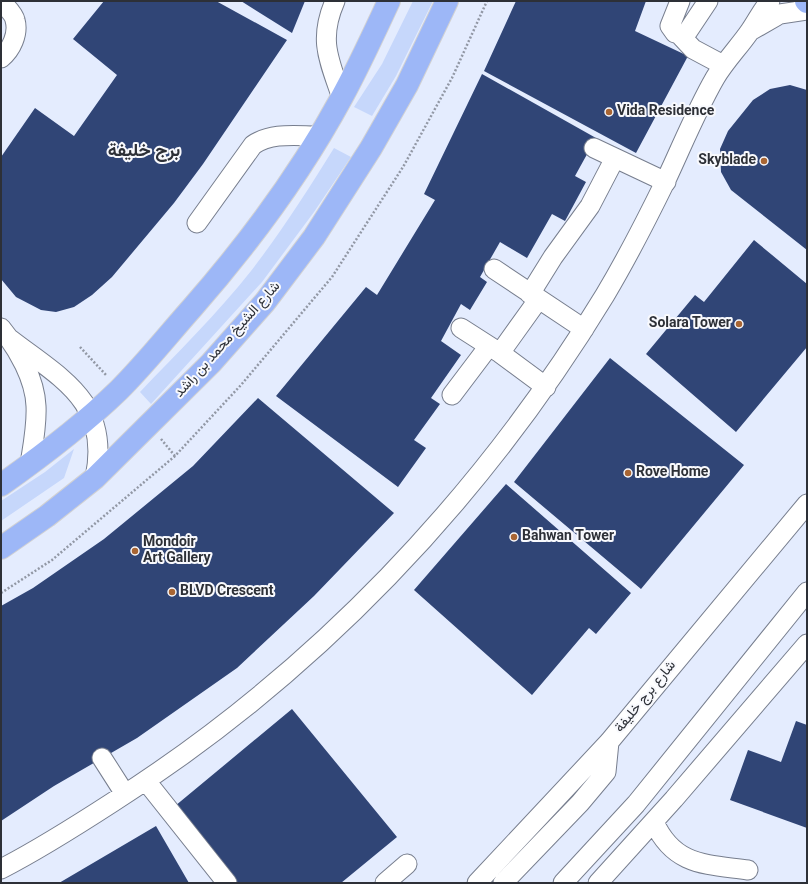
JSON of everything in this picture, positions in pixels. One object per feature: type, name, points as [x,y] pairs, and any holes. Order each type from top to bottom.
[{"type":"main road","points":[[1,485],[30,464],[92,414],[119,389],[195,305],[240,251],[268,214],[342,98],[389,1]]},
{"type":"main road","name":"شارع الشيخ محمد بن راشد","points":[[1,548],[47,516],[95,478],[211,363],[265,302],[309,243],[371,148],[407,85],[447,1]]},
{"type":"street","points":[[335,1],[328,19],[325,40],[327,54],[342,98]]},
{"type":"street","points":[[680,1],[670,26],[675,33],[680,34],[693,49],[723,65]]},
{"type":"street","points":[[680,34],[688,31],[708,1]]},
{"type":"street","points":[[1,869],[54,840],[146,781],[245,709],[292,670],[380,586],[468,489],[546,387],[584,329],[627,256],[666,182],[705,97],[723,65],[770,1]]},
{"type":"street","points":[[1,58],[13,44],[16,28],[15,20],[2,2]]},
{"type":"street","points":[[750,30],[780,14],[807,10]]},
{"type":"street","points":[[197,223],[253,145],[271,136],[319,136]]},
{"type":"street","points":[[594,148],[666,182]]},
{"type":"street","points":[[452,395],[494,349],[534,297],[553,257],[590,206],[615,158]]},
{"type":"street","points":[[494,269],[584,329]]},
{"type":"street","points":[[461,328],[494,349],[546,387]]},
{"type":"street","points":[[5,334],[74,390],[92,414],[97,430],[99,446],[95,478]]},
{"type":"street","points":[[5,334],[27,370],[36,405],[30,464]]},
{"type":"street","name":"شارع برج خليفة","points":[[477,883],[609,742],[807,504]]},
{"type":"street","points":[[563,883],[636,804],[807,592]]},
{"type":"street","points":[[598,883],[654,822],[807,644]]},
{"type":"street","points":[[503,883],[580,803],[606,772],[609,742]]},
{"type":"street","points":[[102,758],[126,794]]},
{"type":"street","points":[[146,781],[227,883]]},
{"type":"street","points":[[636,804],[674,799]]},
{"type":"street","points":[[654,822],[667,844],[688,860],[701,864],[748,870]]},
{"type":"street","points":[[385,883],[407,864]]},
{"type":"path","points":[[80,347],[119,389]]},
{"type":"shaded area","points":[[413,1],[433,1],[396,76],[372,116],[354,107],[382,64]]},
{"type":"shaded area","points":[[334,148],[351,157],[314,212],[262,282],[151,404],[140,392],[211,318],[251,271],[294,211]]},
{"type":"shaded area","points":[[74,449],[64,478],[1,521],[1,501],[45,472]]},
{"type":"building","points":[[104,1],[216,1],[287,40],[203,164],[174,203],[112,277],[92,295],[74,307],[56,312],[41,310],[16,297],[1,279],[1,157],[35,108],[74,136],[117,75],[73,39]]},
{"type":"building","points":[[241,1],[305,1],[292,33]]},
{"type":"building","name":"Vida Residence","points":[[516,1],[646,1],[635,31],[688,56],[636,153],[484,71]]},
{"type":"building","points":[[482,74],[596,138],[575,176],[586,182],[565,221],[552,214],[527,258],[500,242],[480,277],[487,282],[470,310],[461,304],[441,341],[461,355],[431,398],[440,404],[414,440],[426,448],[398,487],[276,396],[366,287],[377,295],[435,200],[424,194]]},
{"type":"building","name":"Skyblade","points":[[790,85],[807,90],[807,250],[731,190],[721,172],[720,149],[728,131],[753,100],[770,89]]},
{"type":"building","name":"Solara Tower","points":[[754,240],[807,284],[807,347],[736,432],[646,354],[695,295],[704,302]]},
{"type":"building","name":"Rove Home","points":[[610,358],[744,465],[641,589],[514,482]]},
{"type":"building","name":"BLVD Crescent","points":[[258,398],[394,513],[314,596],[237,668],[137,738],[54,786],[1,821],[1,606],[33,588],[104,539],[193,466]]},
{"type":"building","name":"Bahwan Tower","points":[[506,484],[631,593],[596,634],[589,628],[532,695],[414,590]]},
{"type":"building","points":[[292,709],[397,837],[341,883],[238,883],[175,806]]},
{"type":"building","points":[[796,721],[807,725],[807,828],[730,800],[748,750],[781,762]]},
{"type":"building","points":[[156,826],[189,883],[59,883]]},
{"type":"place","name":"Vida Residence","points":[[609,112]]},
{"type":"place","name":"Skyblade","points":[[764,161]]},
{"type":"place","name":"Solara Tower","points":[[739,324]]},
{"type":"place","name":"Rove Home","points":[[628,473]]},
{"type":"place","name":"Bahwan Tower","points":[[514,537]]},
{"type":"place","name":"Mondoir Art Gallery","points":[[135,551]]},
{"type":"place","name":"BLVD Crescent","points":[[172,592]]},
{"type":"district","name":"برج خليفة","points":[[144,152]]}]
